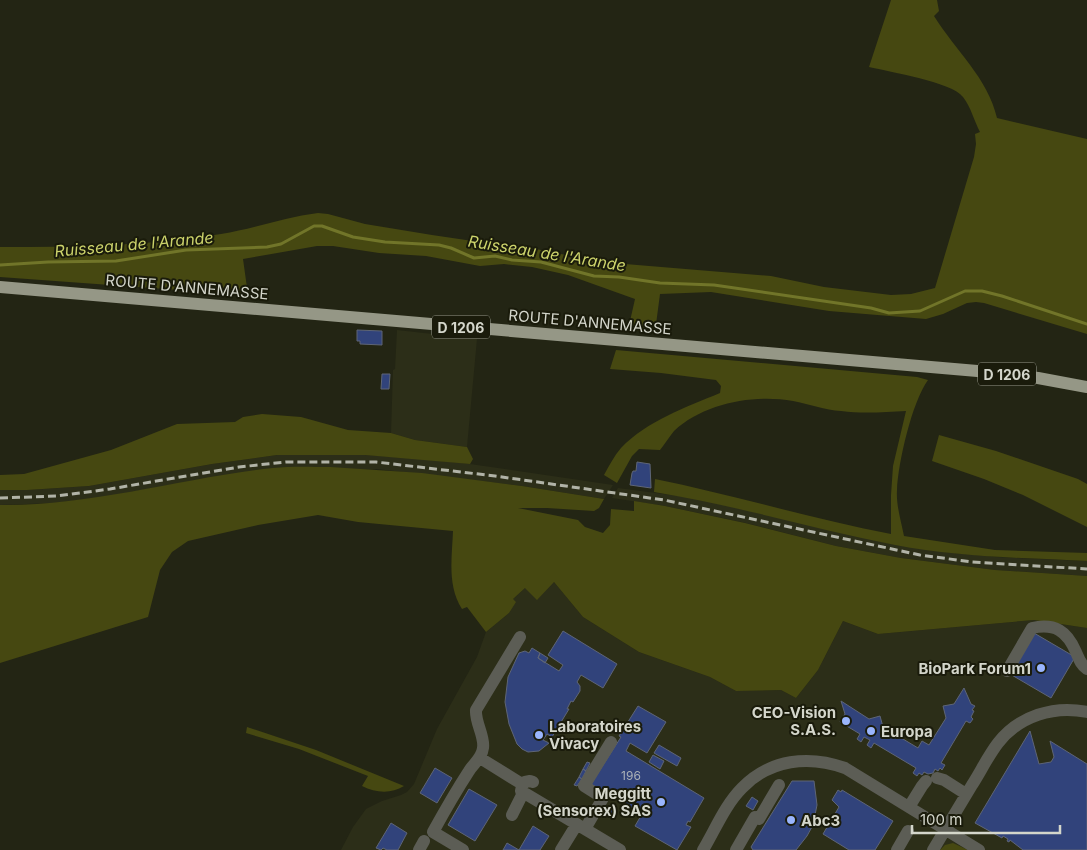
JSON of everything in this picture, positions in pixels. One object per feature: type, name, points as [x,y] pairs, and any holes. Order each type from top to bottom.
[{"type":"main road","name":"ROUTE D'ANNEMASSE","points":[[0,288],[989,372],[1087,387]]},
{"type":"street","points":[[1007,671],[1032,628],[1042,626],[1052,627],[1062,632],[1073,646],[1082,666],[1087,669]]},
{"type":"street","points":[[463,850],[433,832],[470,769],[480,758],[483,744],[476,721],[476,710],[520,637]]},
{"type":"street","points":[[933,850],[999,741],[1032,717],[1055,710],[1068,709],[1087,712]]},
{"type":"street","points":[[561,850],[592,817],[603,798],[584,786],[611,742]]},
{"type":"street","points":[[480,758],[526,786],[581,827],[620,850]]},
{"type":"street","points":[[703,850],[730,803],[742,788],[760,773],[786,762],[809,760],[821,761],[846,768],[980,850]]},
{"type":"street","points":[[909,806],[922,786],[932,780],[944,780],[966,794]]},
{"type":"street","points":[[736,850],[755,817],[759,819],[780,785]]},
{"type":"street","points":[[512,815],[526,786]]},
{"type":"street","points":[[897,850],[908,831]]},
{"type":"shaded area","points":[[891,0],[937,0],[939,11],[934,16],[979,77],[993,104],[997,118],[1087,139],[1087,334],[976,302],[967,303],[943,314],[926,319],[829,311],[711,292],[660,294],[655,332],[628,330],[635,299],[568,275],[532,267],[504,264],[480,266],[426,256],[379,253],[333,246],[317,246],[243,259],[248,295],[0,277],[0,247],[83,246],[166,241],[233,232],[318,213],[365,224],[493,244],[516,245],[601,262],[771,276],[824,287],[891,295],[911,294],[935,288],[974,157],[975,134],[980,132],[966,101],[957,92],[934,82],[869,67]]},
{"type":"shaded area","points":[[397,330],[477,339],[467,447],[415,440],[391,433],[393,370],[395,369]]},
{"type":"shaded area","points":[[616,350],[917,377],[928,380],[911,417],[898,478],[897,496],[904,536],[995,550],[1087,553],[1087,561],[991,556],[919,549],[865,539],[684,497],[654,492],[655,479],[891,534],[893,466],[906,411],[849,412],[778,399],[746,400],[730,403],[715,407],[686,421],[674,431],[660,450],[639,449],[632,456],[617,483],[604,475],[621,448],[631,438],[655,422],[720,393],[721,386],[716,380],[610,369]]},
{"type":"shaded area","points":[[262,414],[301,417],[348,430],[391,433],[415,440],[467,447],[473,459],[470,464],[365,455],[277,455],[212,464],[89,486],[0,490],[0,475],[24,474],[111,450],[177,424],[235,422],[243,417]]},
{"type":"shaded area","points":[[939,435],[996,451],[1078,479],[1087,484],[1087,527],[1023,495],[932,461]]},
{"type":"shaded area","points":[[277,455],[365,455],[422,459],[470,464],[613,485],[604,499],[522,486],[377,469],[153,488],[105,497],[54,503],[0,505],[0,490],[89,486],[212,464]]},
{"type":"shaded area","points":[[330,467],[422,473],[604,499],[599,508],[594,511],[518,508],[578,520],[585,527],[603,533],[610,525],[611,509],[634,511],[634,501],[745,523],[836,546],[901,558],[995,570],[1087,576],[1087,628],[1034,620],[878,634],[843,621],[818,670],[796,698],[781,690],[736,691],[710,677],[639,652],[583,617],[554,582],[537,600],[525,588],[513,599],[516,602],[509,613],[486,632],[467,607],[462,609],[454,591],[451,561],[453,531],[358,522],[318,515],[258,525],[188,541],[172,552],[160,570],[148,617],[0,663],[0,505],[69,501],[273,468]]},
{"type":"shaded area","points":[[618,488],[694,498],[896,545],[995,557],[1087,561],[1087,576],[995,570],[901,558],[836,546],[746,523],[665,506],[612,498]]},
{"type":"shaded area","points":[[554,582],[583,617],[639,652],[710,677],[736,691],[781,690],[796,698],[818,670],[843,621],[878,634],[1034,620],[1087,628],[1087,850],[341,850],[353,827],[366,809],[407,792],[414,784],[437,729],[477,657],[486,632],[509,613],[513,599],[525,588]]},
{"type":"shaded area","points":[[247,727],[316,750],[404,786],[389,791],[367,788],[362,786],[368,776],[299,749],[246,733]]},
{"type":"shaded area","points":[[953,843],[968,850],[940,850],[945,845]]},
{"type":"building","points":[[357,330],[382,331],[382,345],[360,344],[360,341],[357,341]]},
{"type":"building","points":[[382,374],[390,374],[389,389],[381,389]]},
{"type":"building","points":[[637,462],[650,464],[651,488],[630,485],[632,473],[636,471]]},
{"type":"building","points":[[563,631],[617,664],[603,688],[581,675],[577,682],[580,686],[580,691],[573,702],[571,701],[567,709],[569,709],[552,737],[547,734],[543,740],[549,743],[539,751],[528,752],[517,744],[509,724],[505,702],[508,677],[519,653],[525,651],[529,653],[532,648],[540,653],[538,658],[559,671],[563,665],[548,655]]},
{"type":"building","name":"BioPark Forum1","points":[[1034,633],[1075,657],[1051,698],[1010,674]]},
{"type":"building","points":[[540,653],[548,658],[545,663],[538,658]]},
{"type":"building","name":"Europa","points":[[964,688],[971,704],[975,706],[972,710],[974,711],[971,717],[973,719],[970,723],[966,721],[941,763],[945,765],[942,770],[940,768],[938,771],[935,769],[933,773],[928,774],[924,772],[922,775],[919,773],[917,776],[913,773],[916,768],[874,743],[871,748],[867,745],[870,740],[864,737],[861,742],[857,739],[860,734],[840,722],[845,714],[841,701],[869,719],[880,716],[883,727],[918,748],[922,741],[929,745],[946,718],[943,706],[954,704]]},
{"type":"building","points":[[638,706],[666,722],[647,753],[630,743],[626,751],[704,798],[690,822],[688,821],[686,825],[691,827],[677,850],[635,826],[642,814],[591,784]]},
{"type":"building","points":[[1030,731],[1039,764],[1051,762],[1054,757],[1050,741],[1087,764],[1087,850],[1023,850],[1010,840],[1009,842],[1007,841],[1008,839],[1003,836],[1002,838],[975,823]]},
{"type":"building","points":[[659,745],[681,758],[677,766],[654,753]]},
{"type":"building","points":[[653,755],[664,761],[660,769],[649,762]]},
{"type":"building","points":[[587,762],[590,763],[586,771],[583,769]]},
{"type":"building","points":[[435,768],[452,778],[437,803],[420,793]]},
{"type":"building","points":[[583,769],[586,771],[582,779],[579,777]]},
{"type":"building","points":[[579,777],[582,779],[577,786],[574,785]]},
{"type":"building","name":"Abc3","points":[[792,781],[814,781],[817,805],[813,825],[807,836],[796,850],[753,850],[751,847]]},
{"type":"building","points":[[469,789],[497,805],[475,841],[448,825]]},
{"type":"building","points":[[838,790],[841,792],[842,790],[893,821],[875,850],[849,850],[823,834],[839,807],[832,800]]},
{"type":"building","points":[[752,797],[758,801],[753,810],[746,806]]},
{"type":"building","points":[[609,806],[617,811],[612,818],[605,814]]},
{"type":"building","points":[[391,823],[407,833],[398,850],[383,848],[381,850],[376,848]]},
{"type":"building","points":[[533,826],[549,836],[540,850],[519,850]]},
{"type":"building","points":[[507,843],[519,850],[503,850]]},
{"type":"waterway","name":"Ruisseau de l'Arande","points":[[0,265],[116,261],[186,250],[267,247],[281,244],[314,226],[322,226],[353,237],[385,242],[439,245],[474,258],[495,256],[512,260],[541,262],[594,276],[619,277],[660,283],[714,285],[871,308],[889,313],[920,311],[965,291],[982,291],[1087,324]]},
{"type":"railway","points":[[0,498],[57,496],[239,467],[286,462],[376,462],[495,476],[664,500],[920,555],[972,562],[1087,569]]},
{"type":"place","name":"BioPark Forum1","points":[[1041,668]]},
{"type":"place","name":"CEO-Vision S.A.S.","points":[[846,721]]},
{"type":"place","name":"Europa","points":[[871,731]]},
{"type":"place","name":"Laboratoires Vivacy","points":[[539,735]]},
{"type":"place","name":"Meggitt (Sensorex) SAS","points":[[661,802]]},
{"type":"place","name":"Abc3","points":[[791,820]]}]
